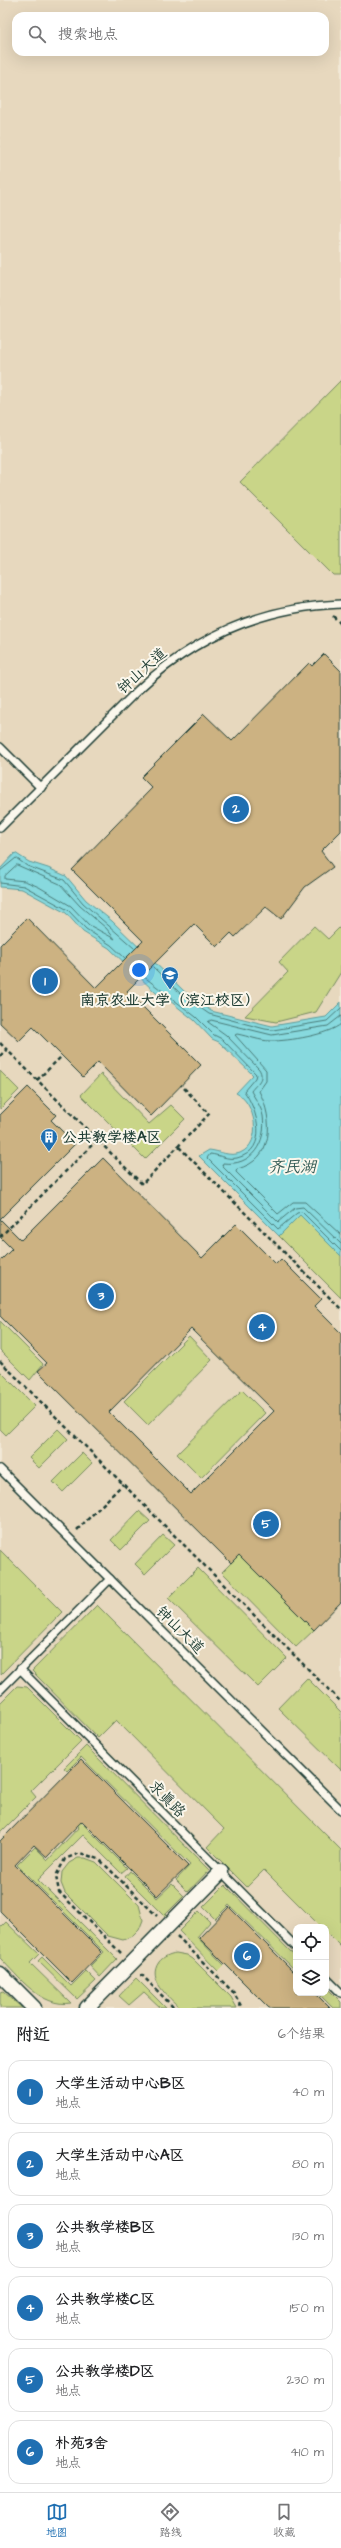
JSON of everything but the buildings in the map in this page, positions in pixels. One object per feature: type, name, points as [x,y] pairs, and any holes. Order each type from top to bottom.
[{"type":"street","points":[[87,2008],[221,1872]]},
{"type":"street","points":[[0,1974],[34,2008]]},
{"type":"lane","name":"钟山大道","points":[[0,828],[155,674],[192,647],[254,618],[299,607],[341,604]]},
{"type":"lane","points":[[0,747],[41,788]]},
{"type":"lane","name":"钟山大道","points":[[0,1469],[341,1810]]},
{"type":"lane","points":[[0,1690],[110,1579]]},
{"type":"lane","name":"求真路","points":[[20,1669],[293,1944]]},
{"type":"lane","points":[[329,1981],[341,1993]]},
{"type":"path","points":[[0,1043],[142,1184],[209,1114],[181,1085]]},
{"type":"path","points":[[0,1056],[6,1050]]},
{"type":"path","points":[[37,1080],[62,1056]]},
{"type":"path","points":[[0,1237],[97,1140]]},
{"type":"path","points":[[179,1147],[341,1309]]},
{"type":"path","points":[[0,1360],[341,1702]]},
{"type":"path","points":[[70,1538],[123,1484]]},
{"type":"path","points":[[174,2008],[131,1963],[58,1892],[56,1876],[65,1859],[80,1853],[99,1858],[234,1993],[242,2008]]},
{"type":"shaded area","name":"南京农业大学（滨江校区）","points":[[0,0],[341,0],[341,2008],[0,2008]]},
{"type":"green space","points":[[341,380],[341,575],[333,575],[240,482]]},
{"type":"green space","points":[[314,926],[328,939],[341,926],[341,972],[316,1012],[276,1022],[245,1016],[288,972],[279,962]]},
{"type":"green space","points":[[0,1071],[19,1090],[0,1109]]},
{"type":"green space","points":[[101,1074],[149,1124],[171,1105],[185,1119],[145,1159],[81,1095]]},
{"type":"green space","points":[[300,1215],[341,1256],[341,1298],[279,1236]]},
{"type":"green space","points":[[0,1321],[43,1364],[30,1380],[0,1350]]},
{"type":"green space","points":[[189,1336],[212,1360],[148,1425],[124,1401]]},
{"type":"green space","points":[[0,1371],[35,1406],[6,1435],[0,1429]]},
{"type":"green space","points":[[242,1390],[265,1413],[201,1478],[177,1454]]},
{"type":"green space","points":[[58,1429],[68,1439],[39,1468],[29,1458]]},
{"type":"green space","points":[[82,1453],[92,1463],[63,1492],[53,1482]]},
{"type":"green space","points":[[139,1511],[150,1521],[121,1550],[111,1540]]},
{"type":"green space","points":[[163,1535],[174,1545],[145,1574],[135,1564]]},
{"type":"green space","points":[[0,1550],[62,1612],[0,1675]]},
{"type":"green space","points":[[239,1555],[314,1630],[296,1647],[222,1572]]},
{"type":"green space","points":[[198,1568],[287,1658],[258,1687],[168,1598]]},
{"type":"green space","points":[[97,1605],[341,1850],[341,1947],[329,1935],[329,1924],[318,1924],[264,1870],[247,1887],[207,1847],[224,1829],[116,1720],[98,1738],[32,1671]]},
{"type":"green space","points":[[307,1678],[341,1712],[341,1770],[278,1708]]},
{"type":"green space","points":[[17,1686],[27,1687],[81,1741],[31,1791],[36,1797],[0,1833],[0,1703]]},
{"type":"green space","points":[[86,1746],[209,1870],[188,1892],[176,1880],[190,1865],[81,1757],[67,1771],[64,1768]]},
{"type":"green space","points":[[76,1817],[127,1868],[121,1873],[83,1835],[38,1880],[117,1959],[100,1977],[90,1966],[104,1952],[17,1865],[35,1847],[48,1860],[79,1827],[73,1820]]},
{"type":"green space","points":[[78,1858],[85,1858],[96,1862],[139,1905],[143,1920],[139,1930],[133,1936],[123,1940],[108,1936],[65,1893],[61,1883],[62,1872],[69,1863]]},
{"type":"green space","points":[[130,1871],[157,1898],[172,1884],[184,1896],[164,1916],[125,1877]]},
{"type":"green space","points":[[225,1885],[293,1954],[293,1968],[229,1905],[215,1919],[203,1907]]},
{"type":"green space","points":[[199,1911],[210,1922],[197,1937],[224,1965],[218,1971],[179,1931]]},
{"type":"green space","points":[[6,1922],[39,1954],[30,1963],[71,2003],[50,2001],[40,1996],[31,1990],[0,1958],[0,1928]]},
{"type":"green space","points":[[176,1953],[187,1955],[193,1959],[231,1997],[237,2008],[180,2008],[160,1988],[155,1975],[159,1962],[166,1956]]},
{"type":"green space","points":[[42,1957],[71,1986],[86,1971],[96,1981],[77,1999],[38,1961]]},
{"type":"green space","points":[[136,1978],[166,2008],[161,2008],[144,1992],[129,2005],[119,1996]]},
{"type":"green space","points":[[329,1990],[341,2002],[341,2008],[333,2008],[321,1996],[329,1996]]},
{"type":"green space","points":[[3,1991],[22,2008],[0,2008],[0,1992]]},
{"type":"water","name":"齐民湖","points":[[15,853],[29,862],[66,876],[86,900],[112,921],[185,992],[211,1011],[272,1026],[326,1017],[341,1002],[341,1256],[300,1215],[279,1236],[199,1156],[209,1150],[232,1154],[240,1153],[247,1148],[252,1141],[254,1123],[252,1113],[243,1098],[236,1093],[253,1075],[219,1042],[212,1039],[194,1020],[170,1001],[156,993],[109,948],[83,932],[66,913],[22,889],[0,887],[0,869]]},
{"type":"place","name":"大学生活动中心A区","points":[[236,809]]},
{"type":"place","name":"大学生活动中心B区","points":[[45,981]]},
{"type":"place","name":"南京农业大学（滨江校区）","points":[[170,990]]},
{"type":"place","name":"公共教学楼A区","points":[[49,1152]]},
{"type":"place","name":"公共教学楼B区","points":[[101,1296]]},
{"type":"place","name":"公共教学楼C区","points":[[262,1327]]},
{"type":"place","name":"公共教学楼D区","points":[[266,1524]]},
{"type":"place","name":"朴苑3舍","points":[[247,1956]]}]
